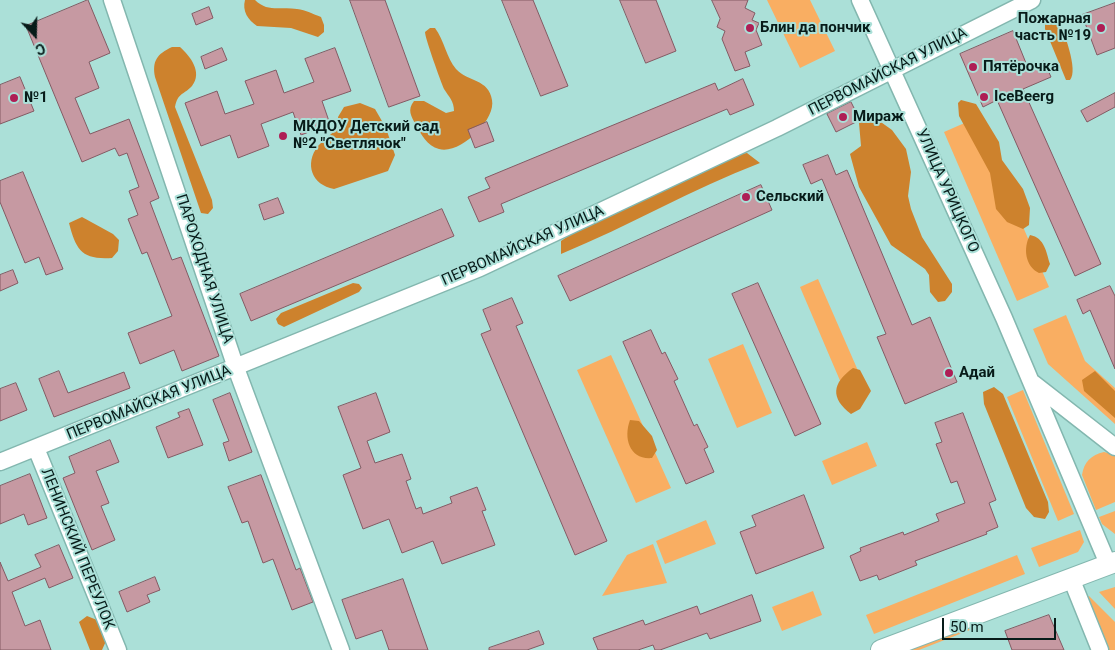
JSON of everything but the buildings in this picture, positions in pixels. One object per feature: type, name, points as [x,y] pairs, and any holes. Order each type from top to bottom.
[{"type":"street","name":"ПАРОХОДНАЯ УЛИЦА","points":[[112,0],[236,368],[341,650]]},
{"type":"street","name":"УЛИЦА УРИЦКОГО","points":[[860,0],[893,70],[1111,563]]},
{"type":"street","name":"ПЕРВОМАЙСКАЯ УЛИЦА","points":[[0,462],[236,368],[498,259],[777,128],[1032,0]]},
{"type":"street","name":"УЛИЦА УРИЦКОГО","points":[[1032,382],[1115,446]]},
{"type":"street","name":"ЛЕНИНСКИЙ ПЕРЕУЛОК","points":[[36,448],[118,650]]},
{"type":"street","points":[[881,650],[1111,563]]},
{"type":"street","points":[[1071,578],[1100,650]]},
{"type":"shaded area","points":[[245,0],[255,0],[270,8],[291,8],[312,13],[321,17],[324,32],[318,37],[291,28],[257,26],[246,15],[244,8]]},
{"type":"shaded area","points":[[767,0],[810,0],[835,51],[800,68]]},
{"type":"shaded area","points":[[1055,16],[1059,18],[1072,59],[1073,68],[1070,80],[1066,80],[1045,29],[1045,21],[1049,17]]},
{"type":"shaded area","points":[[430,28],[435,28],[456,69],[487,88],[492,100],[492,108],[483,126],[457,147],[447,149],[439,149],[428,142],[420,132],[410,113],[414,101],[424,101],[446,113],[454,111],[452,102],[444,89],[425,32]]},
{"type":"shaded area","points":[[172,47],[180,47],[191,60],[196,70],[195,81],[180,96],[175,107],[212,200],[213,208],[208,214],[201,213],[155,77],[155,62],[159,55]]},
{"type":"shaded area","points":[[961,100],[976,104],[999,142],[1002,160],[1023,189],[1030,208],[1029,225],[1023,229],[1007,222],[996,209],[990,173],[959,116],[958,103]]},
{"type":"shaded area","points":[[360,103],[375,109],[386,128],[395,155],[388,171],[334,189],[326,187],[312,173],[311,166],[314,153],[320,143],[339,127],[338,117],[344,107]]},
{"type":"shaded area","points":[[865,115],[871,115],[892,130],[906,149],[911,172],[908,196],[911,209],[922,237],[952,284],[952,292],[945,301],[938,302],[930,292],[929,275],[925,269],[891,245],[859,187],[850,154],[861,146],[859,123]]},
{"type":"shaded area","points":[[976,118],[1049,287],[1017,301],[944,132]]},
{"type":"shaded area","points":[[747,153],[760,163],[710,184],[561,254],[561,241],[584,225],[726,156]]},
{"type":"shaded area","points":[[82,217],[113,234],[119,240],[118,251],[112,258],[87,255],[78,246],[74,240],[69,223]]},
{"type":"shaded area","points":[[1030,235],[1039,239],[1044,246],[1050,264],[1046,272],[1039,273],[1034,270],[1028,261],[1026,245]]},
{"type":"shaded area","points":[[818,279],[866,389],[847,397],[800,287]]},
{"type":"shaded area","points":[[353,283],[359,284],[362,288],[359,292],[284,327],[278,324],[276,319],[281,313]]},
{"type":"shaded area","points":[[1066,315],[1085,361],[1115,388],[1115,424],[1048,364],[1033,329]]},
{"type":"shaded area","points":[[743,344],[772,413],[737,428],[708,359]]},
{"type":"shaded area","points":[[611,355],[671,488],[636,503],[577,370]]},
{"type":"shaded area","points":[[853,368],[860,370],[871,391],[860,409],[851,414],[840,402],[836,391],[841,379]]},
{"type":"shaded area","points":[[1095,371],[1115,391],[1115,418],[1084,391],[1082,380]]},
{"type":"shaded area","points":[[994,387],[1003,394],[1048,502],[1049,512],[1045,519],[1034,517],[1026,508],[984,404],[983,392]]},
{"type":"shaded area","points":[[1023,390],[1074,514],[1058,521],[1007,397]]},
{"type":"shaded area","points":[[630,420],[639,421],[652,436],[657,450],[652,458],[638,456],[630,447],[627,434]]},
{"type":"shaded area","points":[[867,442],[877,466],[832,485],[822,461]]},
{"type":"shaded area","points":[[1104,452],[1115,455],[1115,502],[1096,510],[1082,475],[1084,466],[1089,460],[1095,455]]},
{"type":"shaded area","points":[[1115,511],[1115,534],[1102,524],[1099,517]]},
{"type":"shaded area","points":[[706,520],[716,544],[665,564],[656,541]]},
{"type":"shaded area","points":[[1080,530],[1084,542],[1078,552],[1039,567],[1031,548]]},
{"type":"shaded area","points":[[653,544],[667,583],[602,596],[627,555]]},
{"type":"shaded area","points":[[1017,555],[1025,574],[874,634],[866,615]]},
{"type":"shaded area","points":[[1115,587],[1115,609],[1099,592]]},
{"type":"shaded area","points":[[813,591],[822,615],[782,631],[772,607]]},
{"type":"shaded area","points":[[1089,596],[1115,622],[1115,650],[1106,650],[1084,598]]},
{"type":"shaded area","points":[[87,616],[97,620],[106,641],[102,650],[90,650],[79,622]]},
{"type":"shaded area","points":[[968,625],[970,630],[919,650],[911,650],[910,647]]},
{"type":"place","name":"Блин да пончик","points":[[750,28]]},
{"type":"place","name":"Пожарная часть №19","points":[[1101,28]]},
{"type":"place","name":"Пятёрочка","points":[[973,67]]},
{"type":"place","name":"IceBeerg","points":[[984,97]]},
{"type":"place","name":"№1","points":[[14,98]]},
{"type":"place","name":"Мираж","points":[[843,117]]},
{"type":"place","name":"МКДОУ Детский сад №2 \"Светлячок\"","points":[[283,136]]},
{"type":"place","name":"Сельский","points":[[746,197]]},
{"type":"place","name":"Адай","points":[[949,373]]}]
